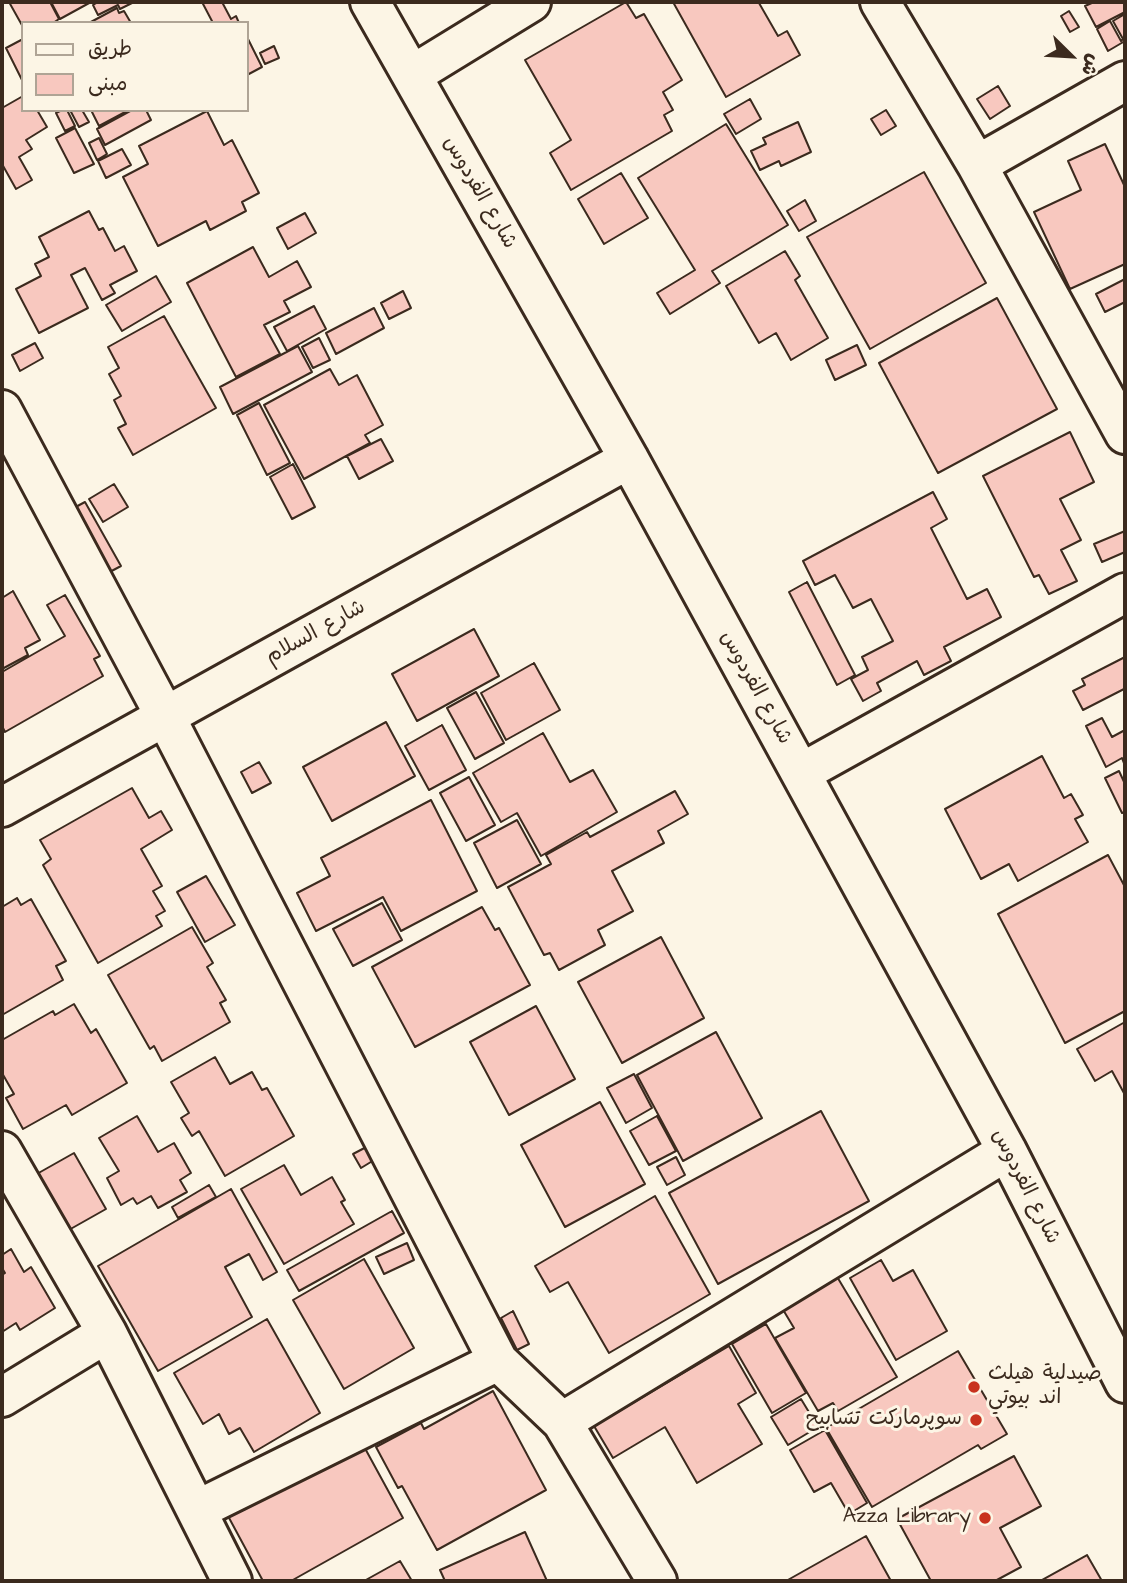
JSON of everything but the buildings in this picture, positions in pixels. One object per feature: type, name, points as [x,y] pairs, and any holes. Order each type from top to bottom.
[{"type":"street","name":"شارع الفردوس","points":[[370,2],[629,459],[1007,1151],[1125,1382]]},
{"type":"street","points":[[412,75],[531,2]]},
{"type":"street","points":[[880,2],[977,165],[1125,434]]},
{"type":"street","points":[[977,165],[1125,81]]},
{"type":"street","points":[[3,416],[165,716],[498,1361],[562,1422],[657,1581]]},
{"type":"street","name":"شارع السلام","points":[[2,807],[629,459]]},
{"type":"street","points":[[801,774],[1125,593]]},
{"type":"street","points":[[2,1151],[107,1333],[232,1581]]},
{"type":"street","points":[[562,1422],[1007,1151]]},
{"type":"street","points":[[2,1396],[107,1333]]},
{"type":"street","points":[[197,1510],[498,1361]]},
{"type":"place","name":"صيدلية هيلث اند بيوتي","points":[[974,1387]]},
{"type":"place","name":"سوپرمارکت تسابيح","points":[[976,1420]]},
{"type":"place","name":"Azza Library","points":[[985,1518]]}]
